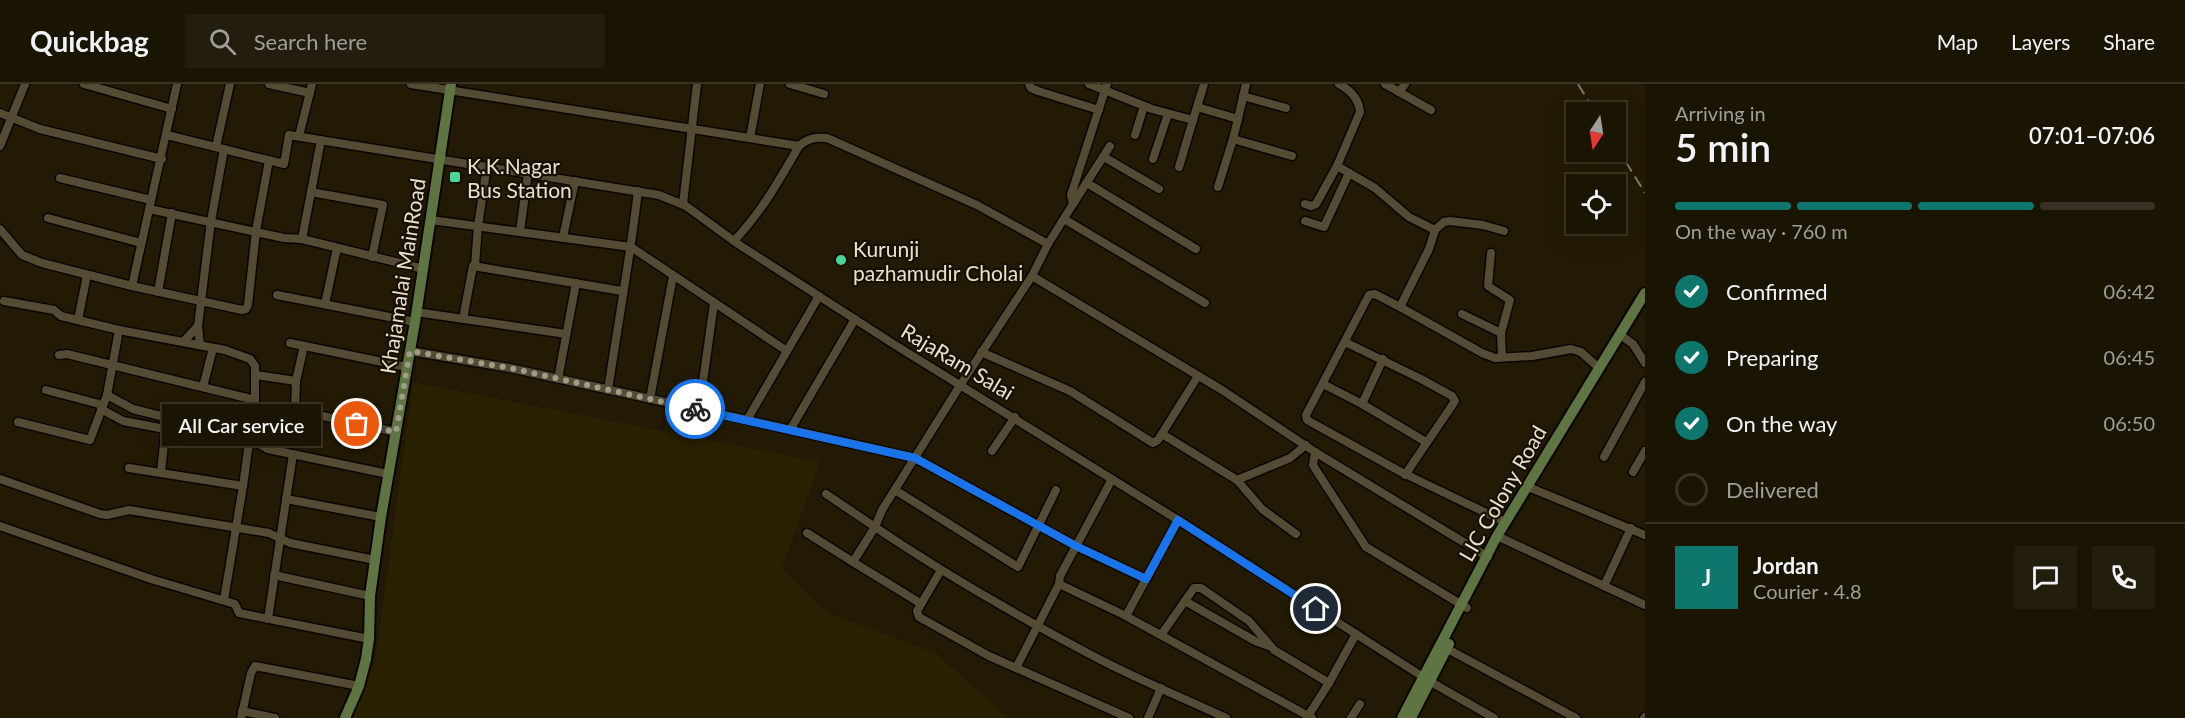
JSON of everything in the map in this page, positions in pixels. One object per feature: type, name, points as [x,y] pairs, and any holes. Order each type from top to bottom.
[{"type":"main road","name":"Khajamalai MainRoad","points":[[345,718],[359,686],[369,639],[370,596],[381,518],[424,269],[451,88]]},
{"type":"main road","name":"LIC Colony Road","points":[[1428,680],[1464,607],[1485,572],[1486,560],[1497,536],[1645,292]]},
{"type":"main road","points":[[1415,717],[1428,680]]},
{"type":"main road","points":[[1402,718],[1428,680]]},
{"type":"street","points":[[0,146],[26,84]]},
{"type":"street","points":[[84,84],[108,87],[172,109]]},
{"type":"street","points":[[132,286],[177,84]]},
{"type":"street","points":[[200,345],[198,326],[230,84]]},
{"type":"street","points":[[167,135],[284,164],[294,135],[301,126],[311,88],[269,84]]},
{"type":"street","points":[[411,84],[451,88],[799,146]]},
{"type":"street","points":[[683,204],[697,84]]},
{"type":"street","points":[[750,138],[760,84]]},
{"type":"street","points":[[790,84],[824,94]]},
{"type":"street","points":[[1029,84],[1038,92],[1099,110]]},
{"type":"street","points":[[1089,84],[1106,88],[1144,106],[1193,120]]},
{"type":"street","points":[[1179,167],[1204,84]]},
{"type":"street","points":[[1218,187],[1233,139],[1246,84]]},
{"type":"street","points":[[1305,204],[1311,206],[1316,204],[1337,166],[1360,112],[1352,88],[1339,84]]},
{"type":"street","points":[[1385,84],[1402,88],[1431,110]]},
{"type":"street","points":[[1073,204],[1071,195],[1106,88]]},
{"type":"street","points":[[1243,96],[1286,108]]},
{"type":"street","points":[[1135,135],[1144,106]]},
{"type":"street","points":[[1197,107],[1238,119]]},
{"type":"street","points":[[0,114],[33,127],[162,159]]},
{"type":"street","points":[[1153,159],[1168,114]]},
{"type":"street","name":"RajaRam Salai","points":[[294,135],[638,191],[659,195],[683,204],[734,241],[855,319],[1015,417],[1428,680],[1494,718]]},
{"type":"street","points":[[734,241],[755,219],[799,146],[812,138],[827,138],[977,205],[1048,244]]},
{"type":"street","points":[[1233,139],[1292,156]]},
{"type":"street","points":[[302,239],[321,140]]},
{"type":"street","points":[[853,562],[875,527],[882,510],[981,352],[1032,276],[1048,244],[1110,146]]},
{"type":"street","points":[[1104,157],[1159,189]]},
{"type":"street","points":[[0,229],[22,255],[42,263],[201,302],[246,309],[256,231],[269,160]]},
{"type":"street","points":[[463,319],[472,266],[475,266],[487,166]]},
{"type":"street","points":[[1337,166],[1376,188],[1409,217],[1435,230]]},
{"type":"street","points":[[520,231],[528,173]]},
{"type":"street","points":[[1305,221],[1324,227],[1348,173]]},
{"type":"street","points":[[60,178],[150,204],[172,213],[284,238],[302,239],[424,269]]},
{"type":"street","points":[[564,237],[575,181]]},
{"type":"street","points":[[1087,183],[1196,249]]},
{"type":"street","points":[[608,390],[638,191]]},
{"type":"street","points":[[311,192],[383,205],[371,255]]},
{"type":"street","points":[[158,292],[172,213]]},
{"type":"street","points":[[48,218],[141,243]]},
{"type":"street","points":[[1064,219],[1206,303]]},
{"type":"street","points":[[431,220],[631,247],[787,351]]},
{"type":"street","points":[[1400,307],[1429,249],[1435,230],[1444,222],[1483,225],[1504,231]]},
{"type":"street","points":[[325,304],[337,248]]},
{"type":"street","points":[[1491,254],[1488,286],[1510,300],[1501,333],[1502,357]]},
{"type":"street","points":[[475,266],[622,291]]},
{"type":"street","points":[[78,320],[87,275]]},
{"type":"street","points":[[650,399],[673,276]]},
{"type":"street","points":[[1032,276],[1198,376],[1486,560]]},
{"type":"street","points":[[558,378],[576,283]]},
{"type":"street","points":[[1505,522],[1405,474],[1307,420],[1306,415],[1369,295],[1375,294],[1495,358],[1532,356],[1570,349],[1581,352],[1599,368]]},
{"type":"street","points":[[276,295],[416,317],[463,319],[566,334]]},
{"type":"street","points":[[747,420],[819,296]]},
{"type":"street","points":[[4,301],[54,310],[61,316],[200,345],[250,359],[255,366],[255,400],[224,600]]},
{"type":"street","points":[[699,410],[714,303]]},
{"type":"street","points":[[1462,314],[1501,333]]},
{"type":"street","points":[[790,430],[855,319]]},
{"type":"street","points":[[183,342],[198,326]]},
{"type":"street","points":[[18,422],[90,440],[106,395],[120,330]]},
{"type":"street","points":[[1619,334],[1633,344],[1645,363]]},
{"type":"street","points":[[1346,342],[1421,379],[1452,396],[1455,401],[1405,474]]},
{"type":"street","points":[[290,343],[407,368]]},
{"type":"street","points":[[304,346],[296,381],[294,408],[297,411],[396,432]]},
{"type":"street","points":[[203,387],[213,348]]},
{"type":"street","points":[[410,351],[558,378],[915,458],[1076,546],[1146,579]]},
{"type":"street","points":[[981,352],[1070,391],[1149,441],[1156,442],[1198,376]]},
{"type":"street","points":[[59,355],[67,354],[255,400]]},
{"type":"street","points":[[1362,404],[1383,360]]},
{"type":"street","points":[[256,375],[296,381]]},
{"type":"street","points":[[1604,457],[1645,382]]},
{"type":"street","points":[[1323,384],[1426,442]]},
{"type":"street","points":[[46,390],[102,407],[123,422],[165,429]]},
{"type":"street","points":[[106,395],[133,409],[248,438],[268,449],[388,474]]},
{"type":"street","points":[[992,451],[1015,417]]},
{"type":"street","points":[[160,472],[166,419]]},
{"type":"street","points":[[1162,434],[1237,480],[1262,509],[1296,534]]},
{"type":"street","points":[[1237,480],[1290,458],[1306,446]]},
{"type":"street","points":[[1633,472],[1645,451]]},
{"type":"street","points":[[1316,452],[1313,465],[1366,547],[1464,607]]},
{"type":"street","points":[[268,619],[293,454]]},
{"type":"street","points":[[129,468],[243,486]]},
{"type":"street","points":[[0,479],[100,514],[129,510],[269,533],[290,543],[375,560]]},
{"type":"street","points":[[1016,668],[1059,584],[1060,576],[1112,479]]},
{"type":"street","points":[[1526,486],[1645,535]]},
{"type":"street","points":[[895,490],[1018,567],[1056,490]]},
{"type":"street","points":[[826,494],[941,570],[1038,626],[1098,658],[1226,718]]},
{"type":"street","points":[[286,499],[381,518]]},
{"type":"street","points":[[1126,616],[1178,520]]},
{"type":"street","points":[[0,526],[151,579],[237,604],[239,613],[369,639]]},
{"type":"street","points":[[1604,586],[1631,528]]},
{"type":"street","points":[[807,533],[920,603]]},
{"type":"street","points":[[1497,536],[1645,605]]},
{"type":"street","points":[[941,570],[920,603],[917,611],[919,617],[989,656],[1129,718]]},
{"type":"street","points":[[274,575],[370,596]]},
{"type":"street","points":[[1059,584],[1126,616],[1310,717],[1356,634]]},
{"type":"street","points":[[1161,635],[1194,588],[1201,588],[1249,621],[1269,646]]},
{"type":"street","points":[[1185,601],[1255,641],[1269,646],[1329,683]]},
{"type":"street","points":[[1444,647],[1576,718]]},
{"type":"street","points":[[275,718],[241,715],[251,673],[255,666],[359,686]]},
{"type":"street","points":[[1148,718],[1161,688]]},
{"type":"street","points":[[1351,718],[1360,704]]},
{"type":"shaded area","points":[[413,382],[820,462],[782,568],[826,612],[937,654],[1008,718],[348,718],[375,663]]},
{"type":"railway","points":[[1578,84],[1589,102]]},
{"type":"railway","points":[[1626,162],[1645,193]]},
{"type":"way so far","points":[[357,424],[396,432],[410,351],[510,368],[695,409]]},
{"type":"place","name":"K.K.Nagar Bus Station","points":[[455,177]]},
{"type":"place","name":"Kurunji pazhamudir Cholai","points":[[841,260]]},
{"type":"place","name":"All Car service","points":[[357,424]]},
{"type":"route","points":[[695,409],[915,458],[1076,546],[1146,579],[1178,520],[1316,609]]}]
